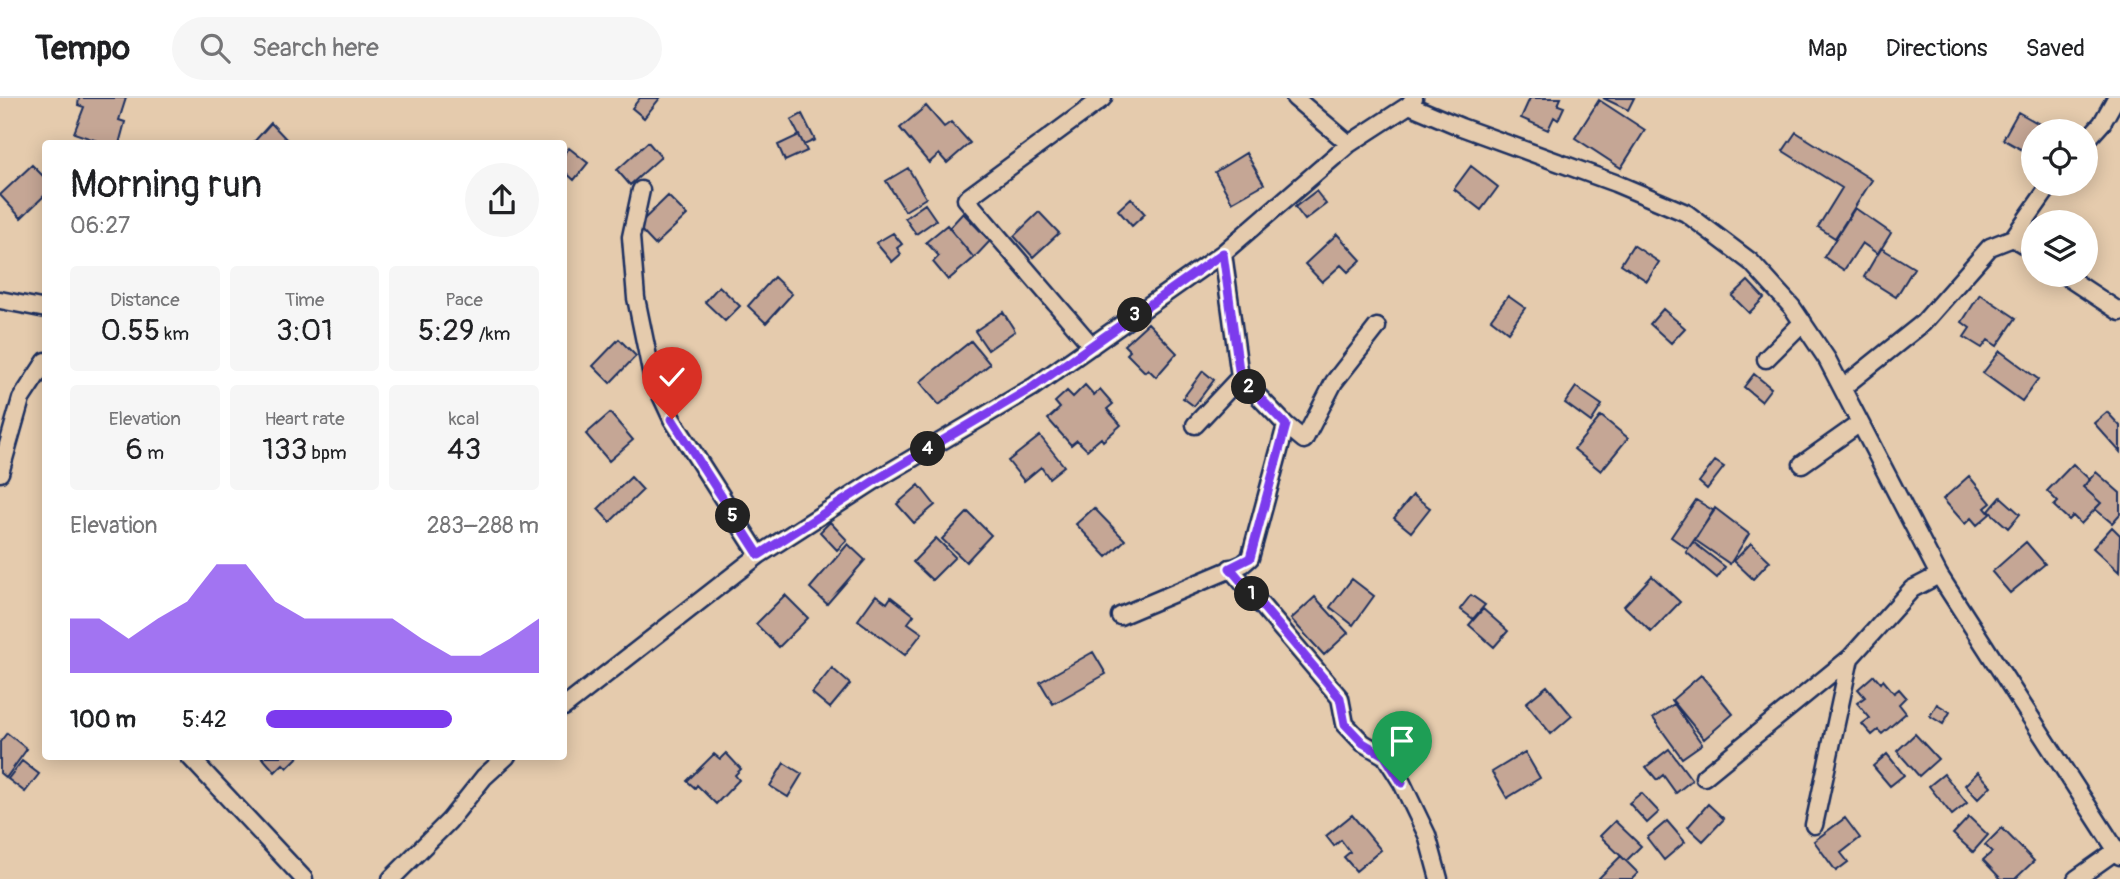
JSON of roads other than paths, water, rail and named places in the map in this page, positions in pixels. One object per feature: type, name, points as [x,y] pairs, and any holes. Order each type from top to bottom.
[{"type":"street","points":[[1092,346],[966,199],[1103,98]]},
{"type":"street","points":[[1295,98],[1349,144]]},
{"type":"street","points":[[2098,128],[2116,98]]},
{"type":"street","points":[[567,705],[759,555],[874,481],[1033,387],[1223,253],[1349,144],[1411,101],[1461,127],[1615,183],[1686,213],[1751,262],[1803,322],[1842,388],[1940,575],[2118,853],[2076,879]]},
{"type":"street","points":[[641,190],[631,237],[636,298],[652,376],[672,419],[759,555]]},
{"type":"street","points":[[1842,388],[1923,323],[1990,247],[2013,238],[2043,196]]},
{"type":"street","points":[[2013,238],[2021,243]]},
{"type":"street","points":[[1223,253],[1240,377],[1304,440],[1334,382],[1377,327]]},
{"type":"street","points":[[2082,287],[2120,312]]},
{"type":"street","points":[[0,300],[42,308]]},
{"type":"street","points":[[1766,359],[1803,322]]},
{"type":"street","points":[[0,473],[21,399],[42,367]]},
{"type":"street","points":[[1195,425],[1240,377]]},
{"type":"street","points":[[1802,464],[1860,423]]},
{"type":"street","points":[[1120,616],[1250,558],[1286,425]]},
{"type":"street","points":[[1230,568],[1340,698],[1345,724],[1363,743],[1385,756],[1427,835],[1439,879]]},
{"type":"street","points":[[1704,777],[1850,658],[1912,589],[1940,575]]},
{"type":"street","points":[[1814,825],[1850,658]]},
{"type":"street","points":[[193,760],[304,879]]},
{"type":"street","points":[[391,879],[449,821],[484,777],[503,760]]}]
